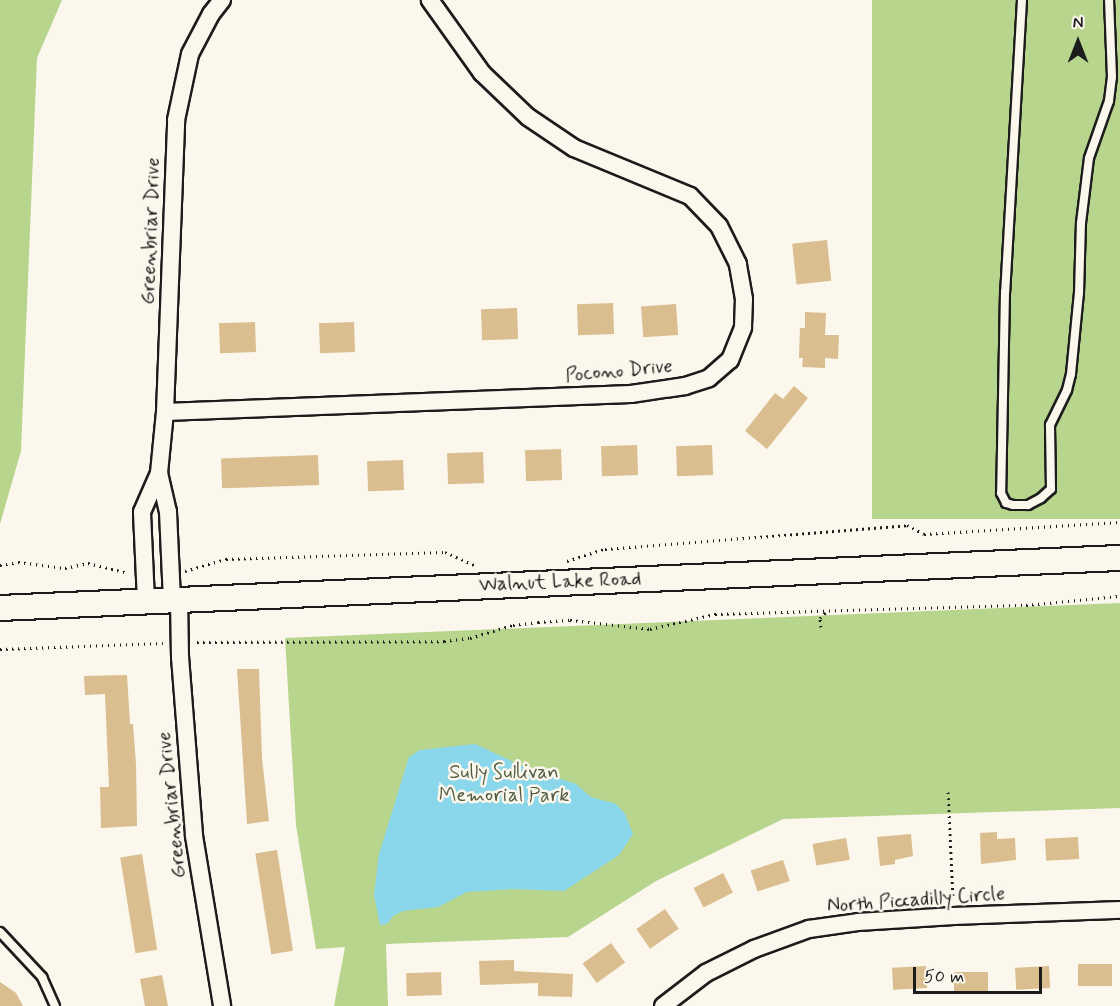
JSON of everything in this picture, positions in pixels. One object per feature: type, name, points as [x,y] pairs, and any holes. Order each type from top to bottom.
[{"type":"street","name":"Greenbriar Drive","points":[[146,601],[142,512],[159,473],[165,412],[176,120],[190,54],[211,14],[222,0]]},
{"type":"street","name":"Pocono Drive","points":[[165,412],[631,394],[685,386],[709,378],[730,360],[741,339],[744,299],[738,264],[719,226],[690,196],[574,148],[528,117],[482,73],[430,0]]},
{"type":"street","name":"Greenbriar Drive","points":[[159,473],[168,512],[171,572],[180,643],[194,836],[222,1006]]},
{"type":"street","name":"Walnut Lake Road","points":[[0,608],[1120,558]]},
{"type":"street","name":"North Piccadilly Circle","points":[[663,1006],[705,973],[754,949],[809,929],[858,922],[954,916],[1120,910]]},
{"type":"lane","points":[[1022,0],[1005,292],[1001,493],[1006,503],[1013,505],[1028,505],[1051,489],[1050,425],[1067,390],[1071,374],[1079,293],[1081,223],[1089,158],[1109,101],[1112,77],[1109,0]]},
{"type":"lane","points":[[0,932],[42,977],[55,1006]]},
{"type":"path","points":[[562,563],[605,549],[907,525],[924,534],[1120,522]]},
{"type":"path","points":[[171,572],[193,570],[226,560],[445,552],[478,567]]},
{"type":"path","points":[[0,565],[18,562],[65,568],[88,563],[129,573],[144,573]]},
{"type":"path","points":[[0,649],[180,643],[444,641],[470,638],[513,625],[538,622],[570,620],[650,629],[715,614],[1026,605],[1120,596]]},
{"type":"path","points":[[820,627],[820,618],[826,612]]},
{"type":"path","points":[[948,792],[954,916]]},
{"type":"green space","points":[[0,0],[62,0],[37,58],[21,451],[0,524]]},
{"type":"green space","points":[[872,0],[1120,0],[1120,519],[872,519]]},
{"type":"green space","name":"Sully Sullivan Memorial Park","points":[[1120,603],[1120,808],[783,819],[656,881],[568,937],[386,944],[388,1006],[334,1006],[345,947],[316,949],[296,825],[285,638]]},
{"type":"water","points":[[475,744],[520,765],[576,784],[591,797],[616,804],[625,814],[633,834],[619,855],[564,891],[513,889],[467,892],[438,907],[403,911],[393,916],[387,924],[380,925],[374,895],[379,854],[409,757],[420,750]]},
{"type":"building","points":[[827,240],[831,281],[796,284],[792,244]]},
{"type":"building","points":[[613,303],[614,334],[578,335],[577,304]]},
{"type":"building","points":[[676,304],[678,335],[643,337],[641,306]]},
{"type":"building","points":[[517,308],[518,339],[482,340],[481,309]]},
{"type":"building","points":[[805,312],[826,313],[825,335],[839,335],[838,359],[825,358],[825,368],[802,367],[803,358],[799,358],[800,328],[805,328]]},
{"type":"building","points":[[255,322],[256,352],[220,353],[219,323]]},
{"type":"building","points":[[354,322],[355,352],[320,353],[319,323]]},
{"type":"building","points":[[794,386],[808,398],[767,449],[745,431],[775,393],[783,399]]},
{"type":"building","points":[[637,445],[638,475],[602,476],[601,446]]},
{"type":"building","points":[[712,445],[713,475],[677,476],[676,446]]},
{"type":"building","points":[[561,449],[562,480],[526,481],[525,450]]},
{"type":"building","points":[[483,452],[484,483],[448,484],[447,453]]},
{"type":"building","points":[[318,455],[319,485],[222,488],[221,458]]},
{"type":"building","points":[[403,460],[404,490],[368,491],[367,461]]},
{"type":"building","points":[[237,669],[259,669],[262,758],[269,821],[247,824]]},
{"type":"building","points":[[127,675],[130,724],[133,724],[136,764],[137,826],[101,828],[100,787],[109,787],[105,694],[85,695],[84,676]]},
{"type":"building","points":[[997,832],[997,839],[1015,838],[1016,860],[981,864],[980,833]]},
{"type":"building","points":[[911,834],[913,856],[895,860],[895,864],[880,866],[877,837]]},
{"type":"building","points":[[1078,837],[1079,859],[1046,861],[1045,839]]},
{"type":"building","points":[[846,838],[850,860],[816,866],[813,844]]},
{"type":"building","points":[[277,850],[293,951],[271,954],[255,853]]},
{"type":"building","points":[[142,854],[157,950],[135,953],[120,857]]},
{"type":"building","points":[[783,860],[790,881],[757,891],[751,871]]},
{"type":"building","points":[[723,873],[733,893],[704,908],[694,888]]},
{"type":"building","points":[[665,909],[679,929],[650,949],[636,929]]},
{"type":"building","points":[[611,943],[625,962],[597,983],[583,964]]},
{"type":"building","points":[[514,960],[514,971],[573,974],[572,997],[538,996],[538,983],[480,985],[479,961]]},
{"type":"building","points":[[1078,964],[1112,964],[1112,986],[1078,986]]},
{"type":"building","points":[[926,966],[927,988],[893,990],[892,968]]},
{"type":"building","points":[[1049,966],[1050,988],[1016,990],[1015,968]]},
{"type":"building","points":[[441,972],[442,995],[407,996],[406,973]]},
{"type":"building","points":[[954,972],[988,972],[988,994],[954,994]]},
{"type":"building","points":[[162,975],[168,1006],[145,1006],[140,979]]},
{"type":"building","points":[[0,982],[16,993],[23,1006],[0,1006]]}]
